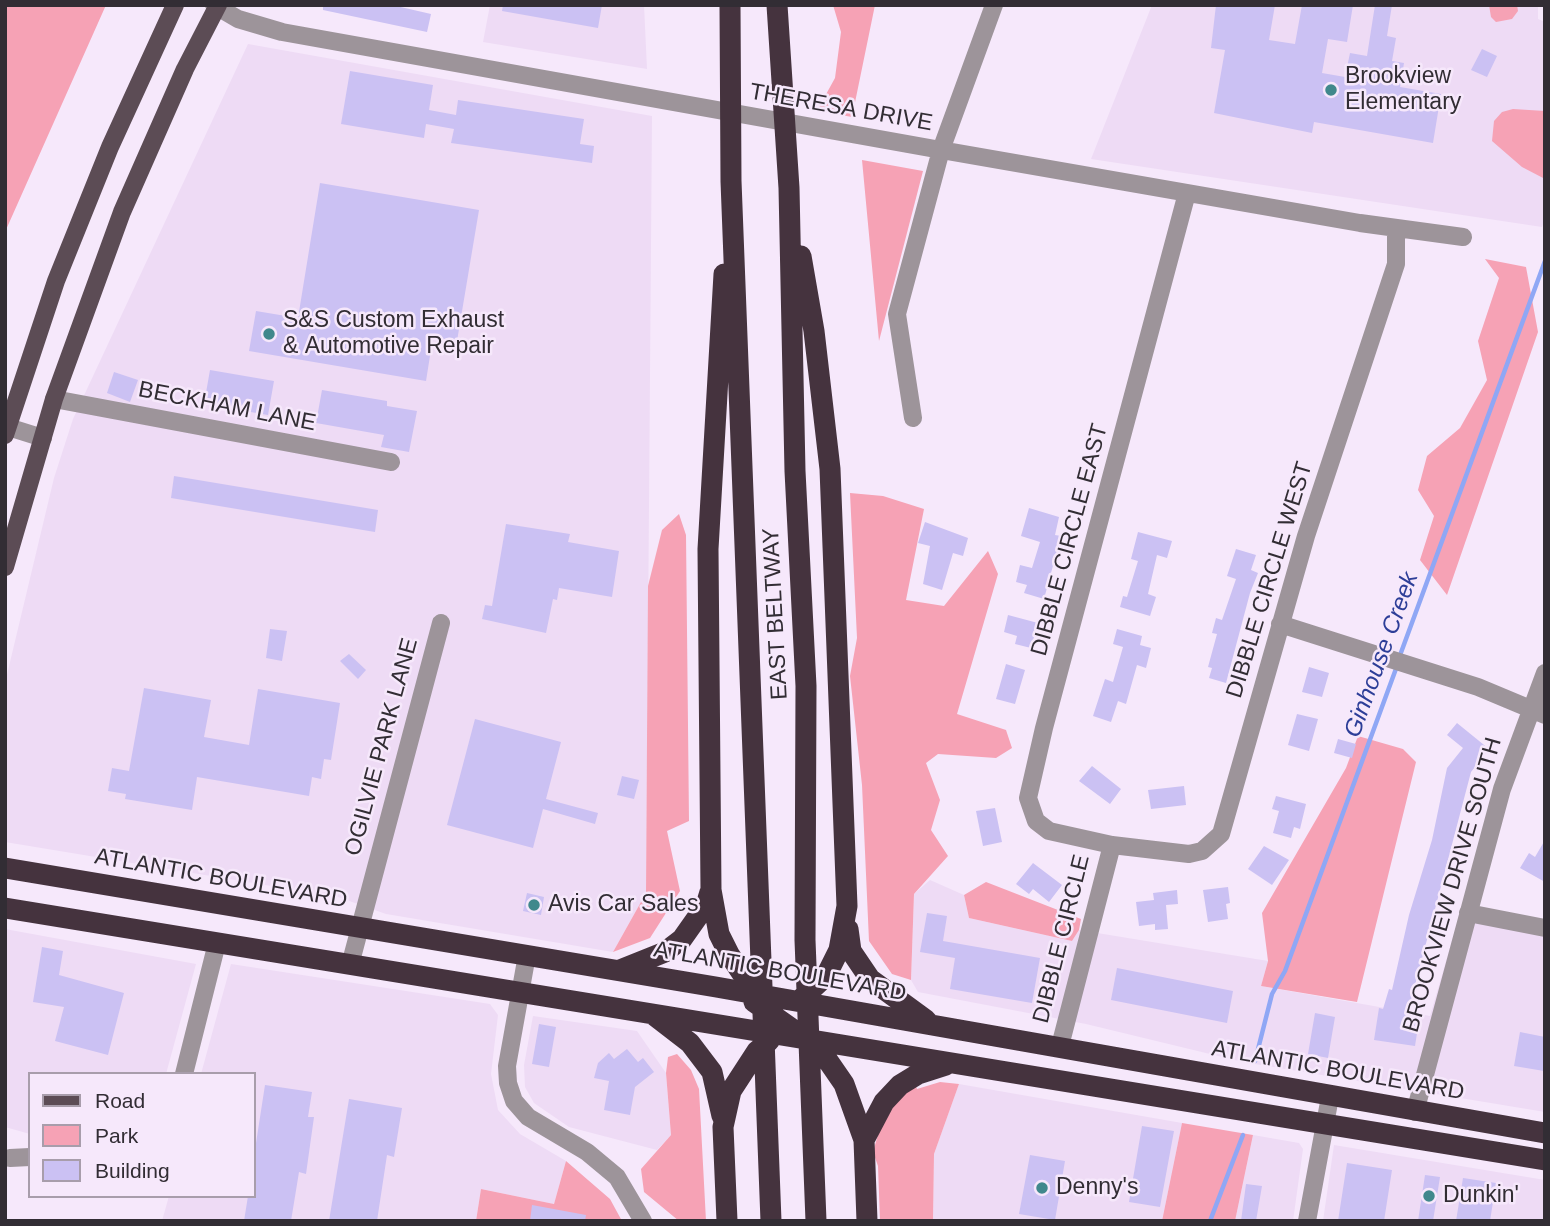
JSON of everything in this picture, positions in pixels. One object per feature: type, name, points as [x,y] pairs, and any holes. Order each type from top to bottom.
[{"type":"highway","name":"EAST BELTWAY","points":[[730,5],[731,181],[771,1221]]},
{"type":"highway","name":"EAST BELTWAY","points":[[777,5],[789,188],[795,471],[806,686],[805,940],[816,1221]]},
{"type":"highway","points":[[731,181],[716,361],[708,549],[711,890],[717,926],[729,954],[741,972],[824,1055],[844,1084],[864,1140],[867,1221]]},
{"type":"highway","points":[[789,188],[814,331],[830,469],[851,951],[859,965],[884,993],[934,1025]]},
{"type":"highway","name":"ATLANTIC BOULEVARD","points":[[5,868],[716,987],[783,1014],[854,1012],[1545,1133]]},
{"type":"highway","points":[[619,971],[665,952],[682,939],[706,905],[711,890]]},
{"type":"highway","points":[[723,1126],[731,1091],[743,1071],[783,1014],[806,997],[826,976],[839,950],[847,906]]},
{"type":"highway","points":[[5,908],[519,990],[712,1024],[744,1024],[783,1014],[876,1052]]},
{"type":"highway","points":[[651,1013],[690,1043],[712,1072],[723,1126],[727,1221]]},
{"type":"highway","points":[[808,1040],[1545,1160]]},
{"type":"highway","points":[[864,1140],[884,1102],[900,1085],[918,1074],[949,1064]]},
{"type":"main road","points":[[6,431],[44,313],[73,239],[125,113],[175,5]]},
{"type":"main road","points":[[5,566],[54,399],[136,175],[216,6]]},
{"type":"street","points":[[913,418],[898,314],[941,150],[994,5]]},
{"type":"street","name":"THERESA DRIVE","points":[[216,6],[238,19],[282,32],[1187,193],[1463,237]]},
{"type":"street","name":"DIBBLE CIRCLE EAST","points":[[1112,845],[1049,831],[1036,821],[1028,798],[1044,728],[1187,193]]},
{"type":"street","name":"DIBBLE CIRCLE WEST","points":[[1112,845],[1189,854],[1202,851],[1221,834],[1280,624],[1396,264],[1396,228]]},
{"type":"street","name":"BECKHAM LANE","points":[[54,399],[391,462]]},
{"type":"street","points":[[6,431],[43,438]]},
{"type":"street","name":"OGILVIE PARK LANE","points":[[350,965],[441,623]]},
{"type":"street","points":[[1280,624],[1478,687],[1538,712]]},
{"type":"street","name":"BROOKVIEW DRIVE SOUTH","points":[[1415,1112],[1502,789],[1538,712],[1545,673]]},
{"type":"street","name":"DIBBLE CIRCLE","points":[[1060,1046],[1112,845]]},
{"type":"street","points":[[1468,913],[1545,928]]},
{"type":"street","points":[[185,1072],[217,943]]},
{"type":"street","points":[[527,955],[507,1066],[508,1083],[514,1101],[528,1117],[587,1152],[617,1177],[643,1221]]},
{"type":"street","points":[[1307,1221],[1330,1097]]},
{"type":"street","points":[[10,1158],[28,1157]]},
{"type":"shaded area","points":[[490,5],[644,5],[647,69],[483,42]]},
{"type":"shaded area","name":"Brookview Elementary","points":[[1152,5],[1538,5],[1538,19],[1545,22],[1545,219],[1542,227],[1091,159]]},
{"type":"shaded area","points":[[248,44],[652,116],[646,893],[613,952],[386,914],[338,897],[5,842],[5,683],[54,478],[73,419]]},
{"type":"shaded area","points":[[930,880],[964,895],[969,918],[1072,941],[1079,930],[1268,961],[1261,986],[1430,1016],[1462,906],[1545,922],[1545,1112],[1243,1062],[1086,1024],[918,992],[911,980],[914,894]]},
{"type":"shaded area","points":[[5,929],[196,964],[167,1072],[28,1072],[28,1133],[5,1127]]},
{"type":"shaded area","points":[[231,964],[490,1004],[498,1015],[491,1074],[498,1110],[520,1134],[566,1161],[554,1204],[481,1189],[476,1221],[162,1221],[168,1198],[256,1198],[256,1072],[202,1072]]},
{"type":"shaded area","points":[[533,1016],[637,1031],[666,1073],[671,1135],[657,1150],[569,1127],[534,1103],[525,1087],[524,1065]]},
{"type":"shaded area","points":[[959,1084],[1182,1123],[1162,1221],[933,1221],[934,1154]]},
{"type":"shaded area","points":[[1253,1135],[1299,1143],[1303,1149],[1293,1221],[1235,1221]]},
{"type":"shaded area","points":[[1334,1145],[1545,1180],[1545,1221],[1323,1221]]},
{"type":"green space","points":[[5,5],[106,5],[5,232]]},
{"type":"green space","points":[[833,5],[875,5],[852,117],[824,112],[819,107],[835,78],[841,32]]},
{"type":"green space","points":[[1489,5],[1517,5],[1518,11],[1512,19],[1496,22],[1491,17]]},
{"type":"green space","points":[[1513,109],[1545,111],[1545,179],[1522,167],[1492,141],[1494,121],[1502,112]]},
{"type":"green space","points":[[862,160],[923,171],[879,341]]},
{"type":"green space","points":[[1485,259],[1526,267],[1538,332],[1447,595],[1420,560],[1434,516],[1418,490],[1427,456],[1460,428],[1487,380],[1478,341],[1499,278]]},
{"type":"green space","points":[[850,493],[883,496],[924,509],[906,600],[944,606],[988,551],[998,574],[957,714],[1006,730],[1012,748],[996,758],[938,754],[926,763],[940,800],[931,830],[948,856],[914,894],[911,980],[892,974],[869,941],[862,785],[850,676],[857,638]]},
{"type":"green space","points":[[679,514],[686,535],[689,821],[667,831],[680,891],[650,938],[613,952],[646,893],[648,586],[662,530]]},
{"type":"green space","points":[[1358,736],[1403,749],[1416,762],[1357,1002],[1261,986],[1268,961],[1262,913],[1346,768]]},
{"type":"green space","points":[[986,882],[1081,919],[1079,930],[1072,941],[969,918],[964,895]]},
{"type":"green space","points":[[677,1054],[691,1070],[699,1089],[706,1221],[679,1221],[644,1192],[641,1169],[671,1135],[666,1073],[668,1057]]},
{"type":"green space","points":[[940,1082],[959,1084],[934,1154],[933,1221],[880,1221],[878,1166],[873,1152],[884,1114],[915,1084],[917,1089]]},
{"type":"green space","points":[[1182,1123],[1253,1135],[1235,1221],[1162,1221]]},
{"type":"green space","points":[[566,1161],[610,1199],[622,1221],[476,1221],[481,1189],[554,1204]]},
{"type":"building","points":[[323,5],[392,5],[431,14],[427,32],[323,10]]},
{"type":"building","points":[[503,5],[602,5],[598,28],[502,11]]},
{"type":"building","points":[[1216,5],[1275,5],[1269,40],[1295,44],[1302,5],[1353,5],[1347,42],[1328,39],[1322,73],[1345,77],[1350,53],[1367,56],[1375,5],[1392,5],[1387,36],[1396,38],[1392,61],[1404,63],[1400,87],[1441,94],[1433,143],[1314,122],[1312,133],[1214,113],[1225,50],[1211,48]]},
{"type":"building","points":[[1482,49],[1497,56],[1487,77],[1471,70]]},
{"type":"building","points":[[350,71],[433,85],[429,110],[456,115],[458,100],[584,119],[580,144],[594,146],[592,163],[451,143],[454,129],[426,124],[424,138],[341,124]]},
{"type":"building","points":[[320,183],[479,210],[457,341],[433,337],[426,381],[249,351],[256,311],[298,318]]},
{"type":"building","points":[[210,370],[274,381],[268,415],[204,404]]},
{"type":"building","points":[[114,372],[138,380],[130,402],[107,393]]},
{"type":"building","points":[[322,390],[387,401],[387,406],[417,411],[409,452],[381,447],[384,435],[316,423]]},
{"type":"building","points":[[174,476],[378,510],[375,532],[171,498]]},
{"type":"building","points":[[1029,508],[1059,517],[1055,535],[1061,536],[1044,599],[1024,593],[1027,585],[1016,582],[1020,565],[1032,568],[1040,542],[1021,536]]},
{"type":"building","points":[[925,522],[968,538],[963,556],[953,553],[942,590],[923,584],[930,546],[918,543]]},
{"type":"building","points":[[506,524],[570,534],[568,542],[619,551],[612,597],[559,588],[557,600],[553,599],[546,633],[482,619],[485,605],[492,606]]},
{"type":"building","points":[[1138,532],[1172,541],[1167,558],[1157,555],[1148,594],[1156,597],[1150,616],[1120,607],[1123,596],[1127,597],[1138,561],[1131,559]]},
{"type":"building","points":[[1236,549],[1256,555],[1251,570],[1258,573],[1226,683],[1209,678],[1212,668],[1208,667],[1217,634],[1212,633],[1216,618],[1222,620],[1236,579],[1227,576]]},
{"type":"building","points":[[1008,615],[1038,623],[1031,648],[1015,644],[1017,636],[1004,632]]},
{"type":"building","points":[[270,629],[287,631],[282,661],[266,658]]},
{"type":"building","points":[[1117,629],[1142,636],[1140,645],[1151,648],[1146,668],[1137,665],[1126,704],[1118,701],[1111,722],[1093,716],[1105,679],[1113,682],[1123,647],[1113,644]]},
{"type":"building","points":[[349,654],[366,670],[358,679],[340,661]]},
{"type":"building","points":[[1006,664],[1025,670],[1015,704],[996,699]]},
{"type":"building","points":[[1309,667],[1329,673],[1322,697],[1302,692]]},
{"type":"building","points":[[144,688],[211,700],[204,737],[249,745],[258,689],[340,703],[331,760],[324,759],[321,779],[312,777],[309,796],[197,777],[192,810],[125,799],[126,794],[108,791],[112,768],[129,771]]},
{"type":"building","points":[[1297,714],[1318,719],[1309,751],[1288,745]]},
{"type":"building","points":[[475,719],[561,742],[546,799],[598,813],[595,824],[543,809],[533,848],[447,825]]},
{"type":"building","points":[[1457,723],[1489,749],[1471,772],[1408,1012],[1420,1014],[1415,1046],[1374,1040],[1379,1008],[1383,1009],[1389,989],[1392,990],[1409,915],[1432,840],[1447,768],[1463,748],[1447,735]]},
{"type":"building","points":[[1338,739],[1356,744],[1352,758],[1334,753]]},
{"type":"building","points":[[1092,766],[1121,789],[1110,804],[1079,781]]},
{"type":"building","points":[[622,776],[639,780],[634,799],[617,795]]},
{"type":"building","points":[[1184,786],[1186,805],[1151,809],[1148,790]]},
{"type":"building","points":[[1276,796],[1306,804],[1300,829],[1294,827],[1291,838],[1273,833],[1279,811],[1272,809]]},
{"type":"building","points":[[995,808],[1002,842],[983,846],[976,811]]},
{"type":"building","points":[[1545,840],[1545,882],[1520,868],[1529,853],[1535,857]]},
{"type":"building","points":[[1264,846],[1289,860],[1272,885],[1248,869]]},
{"type":"building","points":[[1033,863],[1062,885],[1049,902],[1033,889],[1029,894],[1016,884]]},
{"type":"building","points":[[1228,887],[1228,919],[1208,922],[1203,890]]},
{"type":"building","points":[[1177,890],[1178,904],[1166,905],[1168,929],[1155,930],[1155,924],[1139,926],[1136,902],[1154,900],[1153,893]]},
{"type":"building","points":[[527,893],[544,897],[541,915],[523,911]]},
{"type":"building","points":[[927,913],[947,916],[943,941],[1040,958],[1032,1003],[950,989],[955,958],[920,952]]},
{"type":"building","points":[[42,947],[63,951],[59,975],[124,993],[108,1055],[55,1041],[64,1007],[33,1002]]},
{"type":"building","points":[[1117,968],[1233,991],[1227,1023],[1111,1000]]},
{"type":"building","points":[[1315,1013],[1335,1017],[1328,1058],[1308,1054]]},
{"type":"building","points":[[539,1024],[556,1027],[549,1067],[532,1064]]},
{"type":"building","points":[[1520,1032],[1545,1037],[1544,1071],[1514,1066]]},
{"type":"building","points":[[627,1049],[638,1062],[643,1058],[654,1072],[635,1087],[630,1115],[604,1110],[609,1081],[594,1078],[598,1063],[609,1053],[614,1059]]},
{"type":"building","points":[[265,1085],[312,1092],[308,1117],[314,1117],[306,1174],[299,1172],[291,1221],[244,1221],[248,1198],[256,1198],[256,1143]]},
{"type":"building","points":[[349,1099],[402,1108],[394,1157],[387,1155],[377,1221],[329,1221]]},
{"type":"building","points":[[1142,1126],[1174,1131],[1160,1207],[1129,1202]]},
{"type":"building","name":"Denny's","points":[[1030,1155],[1065,1161],[1055,1220],[1019,1214]]},
{"type":"building","points":[[1347,1163],[1392,1170],[1384,1221],[1338,1221]]},
{"type":"building","points":[[1425,1175],[1440,1177],[1433,1221],[1418,1221]]},
{"type":"building","points":[[1463,1178],[1496,1183],[1490,1221],[1456,1221]]},
{"type":"building","points":[[1246,1184],[1262,1186],[1256,1221],[1241,1221]]},
{"type":"building","points":[[532,1205],[586,1215],[585,1221],[530,1221]]},
{"type":"waterway","name":"Ginhouse Creek","points":[[1399,658],[1545,261]]},
{"type":"waterway","name":"Ginhouse Creek","points":[[1255,1061],[1272,994],[1285,971],[1397,666]]},
{"type":"waterway","name":"Ginhouse Creek","points":[[1210,1221],[1243,1135]]},
{"type":"place","name":"Brookview Elementary","points":[[1331,90]]},
{"type":"place","name":"S&S Custom Exhaust & Automotive Repair","points":[[269,334]]},
{"type":"place","name":"Avis Car Sales","points":[[534,905]]},
{"type":"place","name":"Denny's","points":[[1042,1188]]},
{"type":"place","name":"Dunkin'","points":[[1429,1196]]}]
